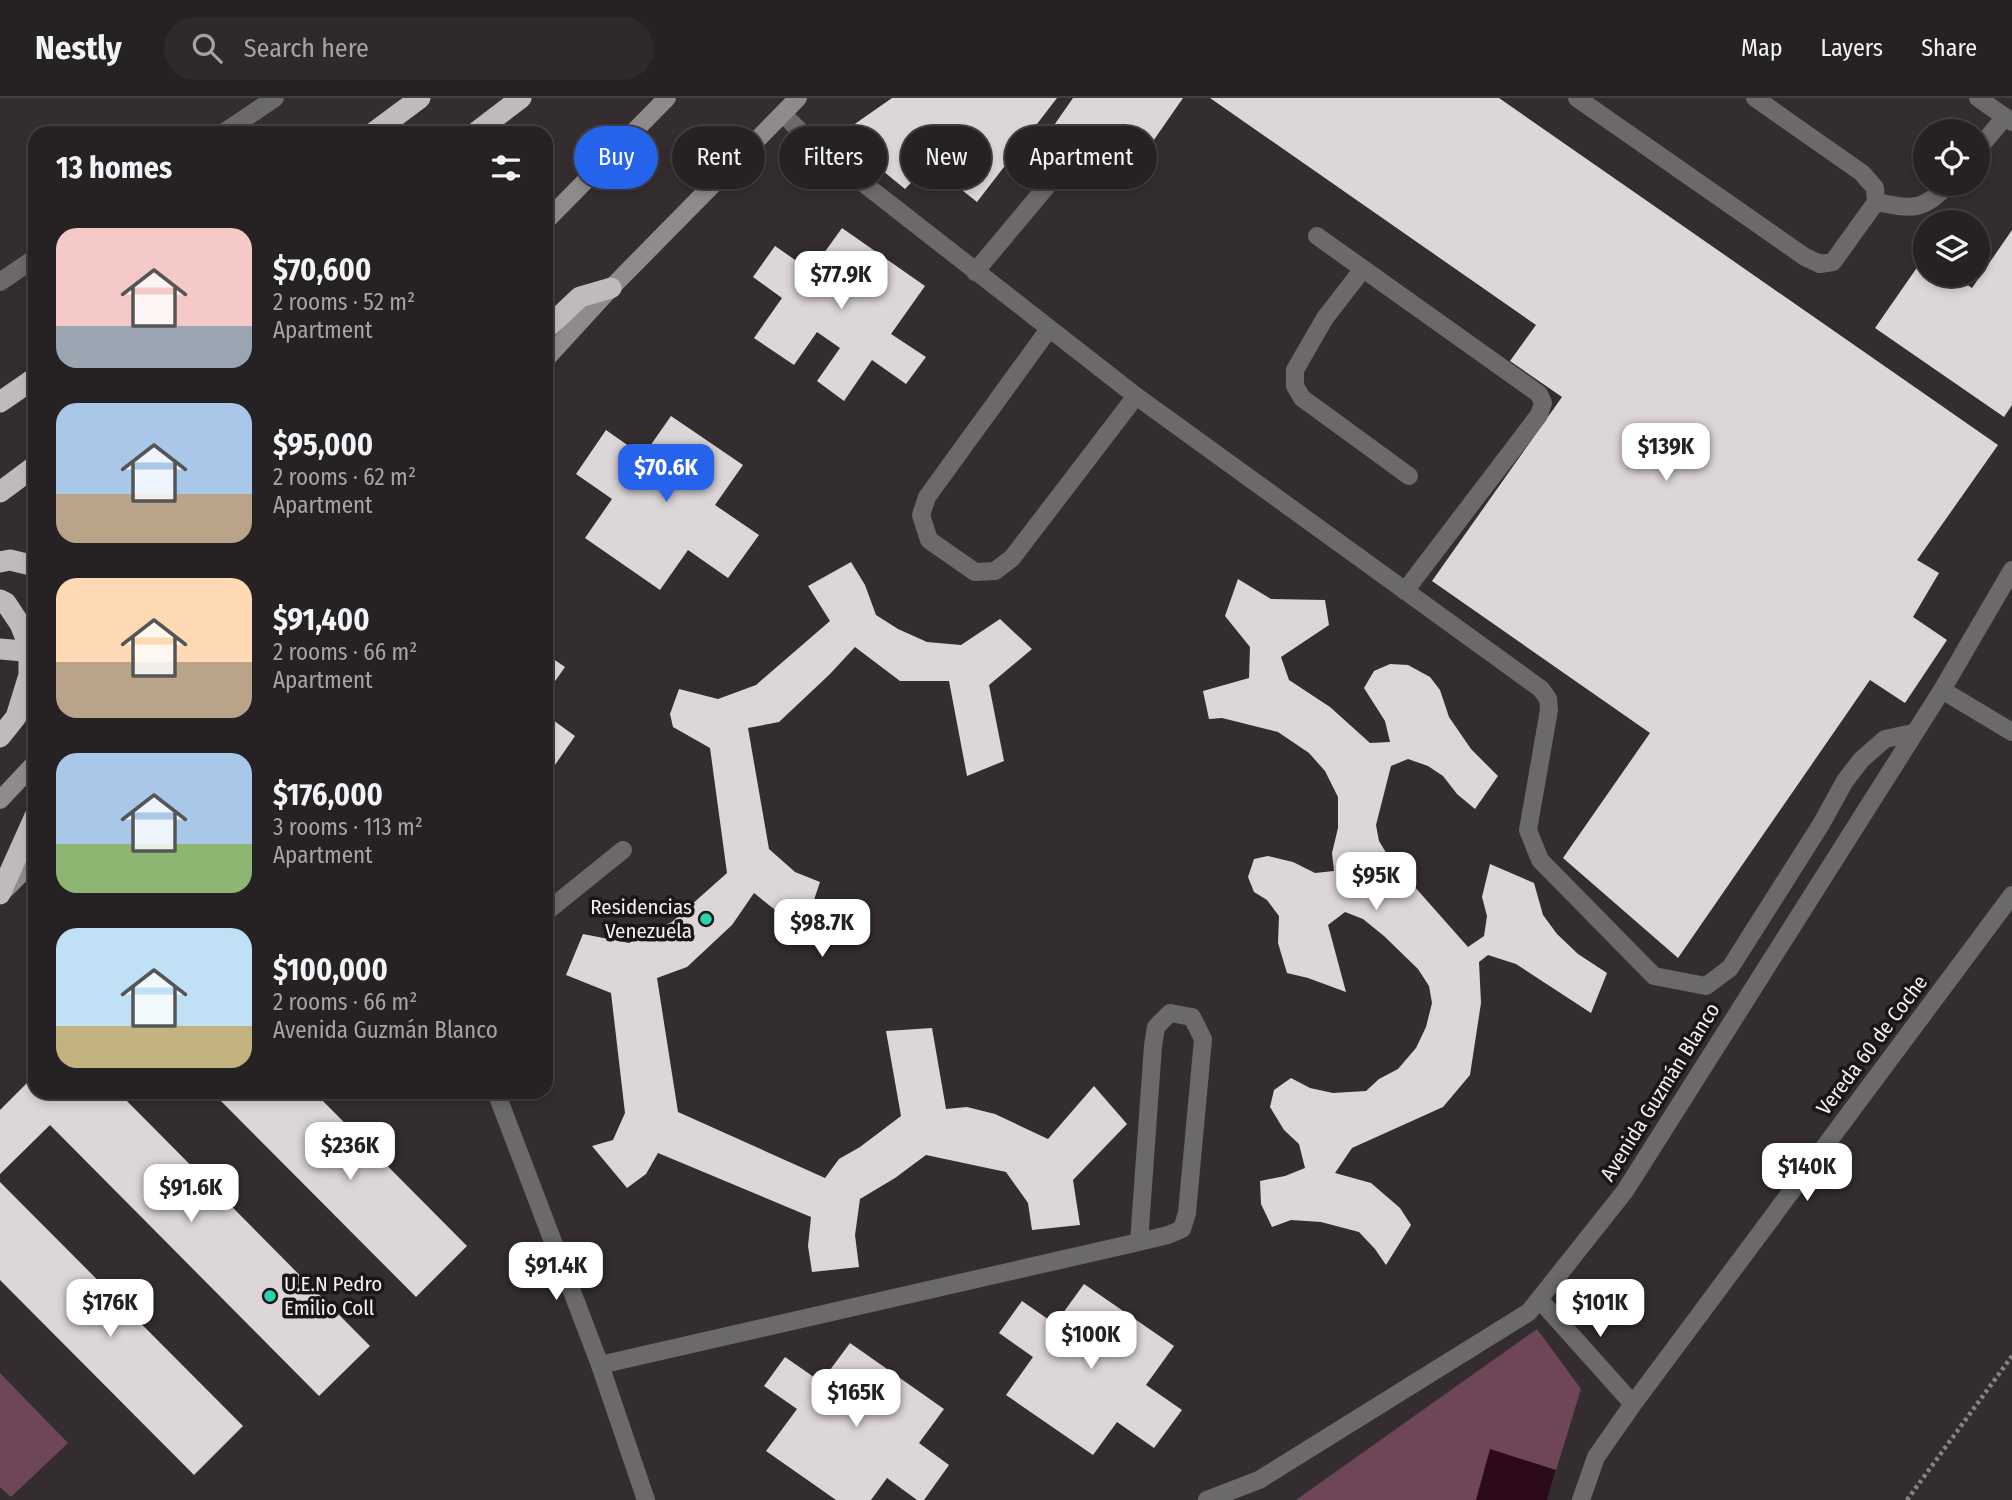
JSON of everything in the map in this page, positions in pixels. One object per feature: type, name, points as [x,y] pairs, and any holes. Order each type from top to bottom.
[{"type":"highway","points":[[382,126],[420,98]]},
{"type":"highway","points":[[484,126],[522,98]]},
{"type":"highway","points":[[553,323],[580,298],[611,288]]},
{"type":"highway","points":[[0,402],[28,383]]},
{"type":"highway","points":[[0,492],[28,471]]},
{"type":"highway","points":[[0,562],[10,560],[28,564]]},
{"type":"highway","points":[[0,600],[6,603],[20,624],[28,644]]},
{"type":"highway","points":[[0,649],[28,651]]},
{"type":"highway","points":[[0,737],[16,717],[28,678]]},
{"type":"highway","points":[[0,894],[28,832]]},
{"type":"main road","points":[[553,214],[667,98]]},
{"type":"main road","points":[[553,351],[611,288],[798,98]]},
{"type":"main road","points":[[0,800],[28,770]]},
{"type":"main road","points":[[0,894],[28,867]]},
{"type":"street","points":[[233,126],[275,98]]},
{"type":"street","points":[[1577,98],[1805,257],[1820,264],[1833,262],[1876,202],[1875,188],[1862,173],[1755,98]]},
{"type":"street","points":[[1978,98],[2008,119],[1990,137]]},
{"type":"street","points":[[783,114],[813,145],[1136,396],[1541,689],[1548,699],[1549,710],[1528,830],[1540,860],[1654,976],[1706,986],[1730,968],[1820,826],[1845,781],[1861,760],[1885,739],[1913,733]]},
{"type":"street","points":[[975,272],[1045,189]]},
{"type":"street","points":[[1876,202],[1904,207],[1919,206],[1936,196]]},
{"type":"street","points":[[1317,236],[1539,394],[1543,404],[1539,415],[1405,591]]},
{"type":"street","points":[[0,282],[28,263]]},
{"type":"street","points":[[1363,268],[1325,318],[1295,370],[1295,386],[1302,398],[1409,476]]},
{"type":"street","points":[[1049,329],[928,497],[921,515],[929,540],[975,572],[995,571],[1012,558],[1136,396]]},
{"type":"street","name":"Avenida Guzmán Blanco","points":[[1208,1500],[1259,1480],[1528,1312],[1625,1191],[1942,690],[2012,570]]},
{"type":"street","points":[[1942,690],[2012,732]]},
{"type":"street","points":[[553,906],[623,850]]},
{"type":"street","name":"Vereda 60 de Coche","points":[[1581,1500],[1595,1457],[2012,895]]},
{"type":"street","points":[[600,1365],[1139,1242],[1182,1229],[1187,1213],[1203,1039],[1192,1017],[1170,1013],[1156,1027],[1139,1242]]},
{"type":"street","points":[[499,1099],[600,1365],[646,1500]]},
{"type":"street","points":[[1539,1299],[1633,1404]]},
{"type":"path","points":[[1907,1500],[2012,1356]]},
{"type":"shaded area","points":[[1537,1329],[1581,1389],[1547,1500],[1296,1500]]},
{"type":"shaded area","points":[[0,1373],[68,1443],[11,1497],[0,1487]]},
{"type":"shaded area","points":[[1490,1449],[1556,1470],[1547,1500],[1476,1500]]},
{"type":"building","points":[[892,98],[1057,98],[1035,126],[1005,126],[1005,166],[991,184],[991,126],[901,126],[901,186],[887,174],[887,126],[852,126]]},
{"type":"building","points":[[1073,98],[1183,98],[1157,135],[1157,126],[1053,126]]},
{"type":"building","points":[[1210,98],[1499,98],[1998,445],[1917,560],[1939,573],[1913,617],[1947,640],[1905,703],[1870,680],[1678,958],[1563,858],[1650,733],[1432,581],[1562,397],[1510,361],[1536,325]]},
{"type":"building","points":[[961,189],[987,189],[977,202]]},
{"type":"building","points":[[842,228],[925,286],[891,334],[926,357],[906,384],[872,360],[844,401],[817,381],[840,348],[817,332],[794,365],[754,338],[782,298],[753,277],[775,246],[811,271]]},
{"type":"building","points":[[2012,230],[2012,405],[2004,417],[1875,328],[1913,273],[1913,287],[1990,287],[1990,262]]},
{"type":"building","points":[[671,416],[743,465],[715,505],[759,535],[728,578],[688,550],[660,590],[585,538],[612,499],[576,474],[606,430],[643,456]]},
{"type":"building","name":"Residencias Venezuela","points":[[851,562],[865,585],[876,615],[898,629],[927,642],[961,645],[1000,619],[1032,649],[989,685],[1004,761],[967,776],[949,681],[900,681],[855,647],[779,722],[748,728],[769,849],[795,872],[820,882],[807,921],[784,917],[754,893],[732,925],[687,967],[657,978],[678,1112],[825,1178],[839,1159],[860,1147],[901,1116],[886,1031],[932,1028],[946,1109],[967,1107],[995,1114],[1048,1139],[1094,1086],[1127,1124],[1073,1180],[1080,1225],[1032,1230],[1028,1203],[1006,1172],[926,1155],[860,1199],[855,1235],[859,1267],[812,1272],[808,1246],[811,1217],[658,1153],[646,1174],[627,1188],[592,1146],[613,1140],[625,1113],[611,993],[566,975],[583,934],[629,943],[672,922],[727,873],[710,748],[673,727],[670,714],[679,689],[718,699],[756,685],[830,621],[808,586]]},
{"type":"building","points":[[1238,579],[1271,599],[1325,600],[1329,625],[1281,657],[1289,680],[1330,707],[1370,743],[1390,742],[1385,721],[1364,688],[1374,671],[1390,664],[1408,665],[1430,677],[1440,690],[1449,717],[1471,749],[1498,776],[1475,809],[1457,794],[1443,776],[1428,766],[1408,759],[1391,766],[1376,825],[1379,841],[1390,859],[1468,947],[1484,936],[1487,916],[1482,897],[1490,864],[1534,883],[1543,915],[1557,934],[1578,954],[1607,973],[1591,1013],[1516,964],[1488,955],[1479,962],[1481,1003],[1470,1075],[1443,1107],[1352,1148],[1335,1173],[1371,1183],[1400,1208],[1411,1225],[1386,1265],[1359,1232],[1321,1222],[1291,1220],[1272,1227],[1261,1204],[1260,1181],[1285,1176],[1305,1168],[1299,1144],[1284,1130],[1270,1107],[1274,1090],[1291,1078],[1310,1088],[1333,1093],[1366,1091],[1379,1079],[1398,1069],[1416,1048],[1426,1027],[1432,1003],[1429,986],[1418,969],[1363,919],[1345,912],[1328,925],[1346,992],[1287,973],[1278,943],[1279,916],[1267,900],[1254,892],[1248,877],[1254,859],[1268,856],[1293,862],[1315,873],[1334,871],[1332,853],[1338,828],[1338,797],[1325,771],[1309,753],[1278,732],[1222,718],[1209,719],[1203,691],[1249,678],[1250,647],[1225,616]]},
{"type":"building","points":[[553,659],[565,667],[553,684]]},
{"type":"building","points":[[553,720],[575,736],[553,768]]},
{"type":"building","points":[[28,1082],[28,1099],[125,1099],[370,1346],[319,1396],[50,1125],[0,1174],[0,1110]]},
{"type":"building","points":[[219,1099],[321,1099],[467,1246],[416,1297]]},
{"type":"building","points":[[0,1182],[243,1426],[194,1475],[0,1280]]},
{"type":"building","points":[[1084,1284],[1174,1346],[1146,1385],[1182,1410],[1154,1448],[1117,1422],[1093,1455],[1006,1395],[1033,1357],[999,1333],[1022,1301],[1055,1324]]},
{"type":"building","points":[[850,1343],[944,1409],[919,1443],[949,1465],[924,1500],[917,1500],[887,1478],[871,1500],[836,1500],[766,1451],[797,1409],[764,1386],[785,1357],[821,1382]]},
{"type":"place","name":"Residencias Venezuela","points":[[706,919]]},
{"type":"place","name":"U.E.N Pedro Emilio Coll","points":[[270,1296]]}]
